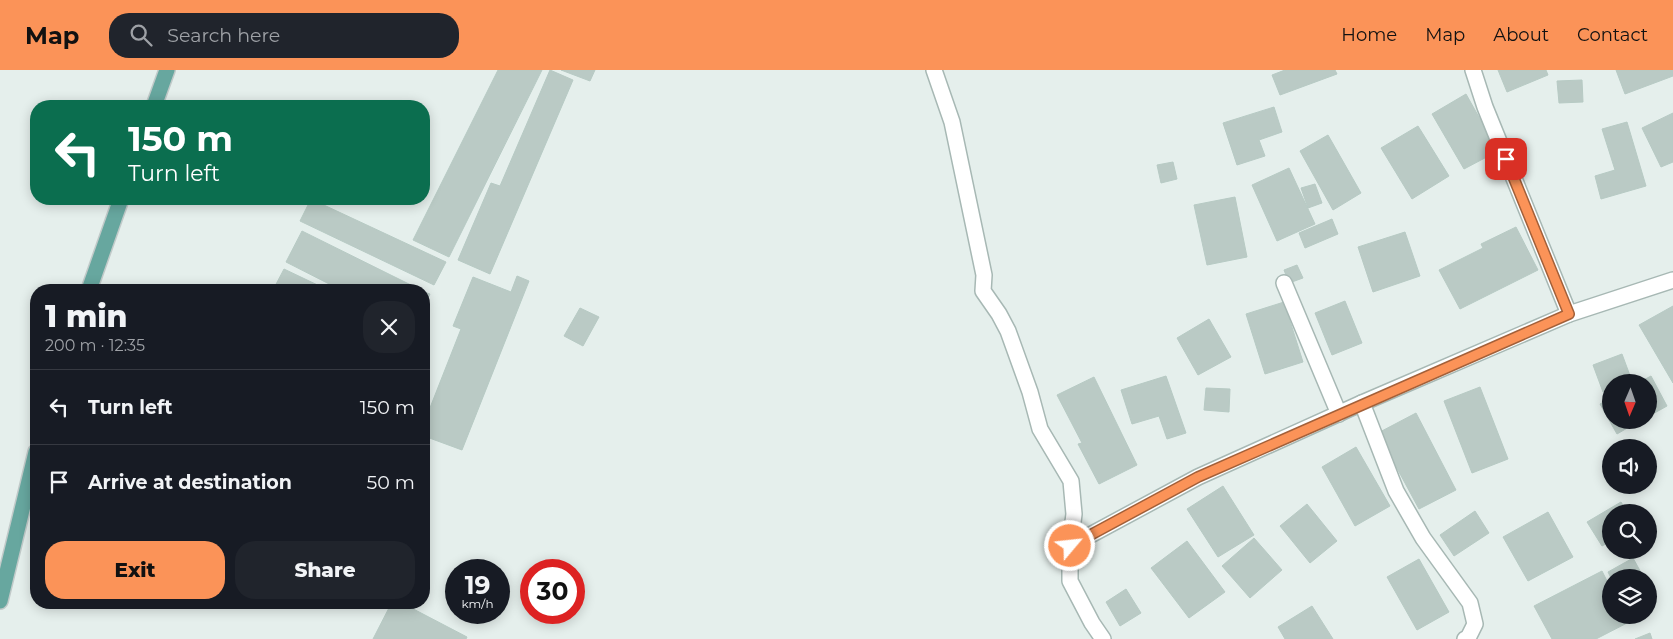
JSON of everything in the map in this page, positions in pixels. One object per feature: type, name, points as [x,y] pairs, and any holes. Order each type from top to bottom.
[{"type":"main road","points":[[156,100],[166,70]]},
{"type":"main road","points":[[90,284],[119,205]]},
{"type":"main road","points":[[0,601],[30,477]]},
{"type":"street","points":[[934,70],[952,122],[984,275],[983,291],[999,314],[1008,332],[1030,392],[1040,429],[1071,481],[1074,514],[1070,546],[1070,582],[1092,623],[1104,639]]},
{"type":"street","points":[[1473,70],[1485,107],[1569,314]]},
{"type":"street","points":[[1070,546],[1198,477],[1362,403],[1569,314],[1673,280]]},
{"type":"street","points":[[1284,283],[1339,414]]},
{"type":"street","points":[[1362,403],[1396,492],[1423,538],[1470,603],[1474,624],[1468,638],[1465,639]]},
{"type":"building","points":[[498,70],[542,70],[449,257],[413,240]]},
{"type":"building","points":[[550,70],[573,80],[490,274],[458,260],[491,183],[500,186]]},
{"type":"building","points":[[561,70],[595,70],[590,81]]},
{"type":"building","points":[[1285,70],[1335,70],[1337,74],[1280,95],[1272,75]]},
{"type":"building","points":[[1498,70],[1546,70],[1548,75],[1507,92]]},
{"type":"building","points":[[1616,70],[1673,70],[1673,76],[1625,94]]},
{"type":"building","points":[[1582,80],[1583,102],[1559,103],[1557,81]]},
{"type":"building","points":[[1466,94],[1498,151],[1464,169],[1432,114]]},
{"type":"building","points":[[1274,107],[1282,132],[1259,140],[1265,156],[1237,165],[1223,123]]},
{"type":"building","points":[[1673,113],[1673,162],[1661,167],[1642,128]]},
{"type":"building","points":[[1627,122],[1646,186],[1601,199],[1595,176],[1615,170],[1602,129]]},
{"type":"building","points":[[1418,126],[1449,176],[1412,199],[1381,148]]},
{"type":"building","points":[[1328,135],[1361,193],[1333,210],[1300,151]]},
{"type":"building","points":[[1173,162],[1177,179],[1161,183],[1157,165]]},
{"type":"building","points":[[1289,168],[1315,224],[1277,241],[1252,185]]},
{"type":"building","points":[[1315,184],[1322,203],[1308,208],[1301,188]]},
{"type":"building","points":[[1235,197],[1247,257],[1207,265],[1194,205]]},
{"type":"building","points":[[308,205],[324,205],[446,262],[434,285],[300,221]]},
{"type":"building","points":[[1332,219],[1338,234],[1305,248],[1299,233]]},
{"type":"building","points":[[1516,227],[1538,270],[1460,309],[1439,270],[1483,248],[1481,244]]},
{"type":"building","points":[[302,231],[409,284],[329,284],[286,262]]},
{"type":"building","points":[[1405,232],[1420,276],[1373,292],[1358,247]]},
{"type":"building","points":[[1297,265],[1303,278],[1289,283],[1284,270]]},
{"type":"building","points":[[284,269],[315,284],[276,284]]},
{"type":"building","points":[[517,276],[529,281],[462,450],[430,438],[430,408],[461,329],[453,326],[473,277],[511,292]]},
{"type":"building","points":[[1345,301],[1362,343],[1332,355],[1315,313]]},
{"type":"building","points":[[1284,302],[1303,362],[1265,374],[1246,314]]},
{"type":"building","points":[[1673,306],[1673,383],[1639,325]]},
{"type":"building","points":[[580,308],[599,317],[583,346],[564,336]]},
{"type":"building","points":[[1209,319],[1231,357],[1198,375],[1177,338]]},
{"type":"building","points":[[1622,354],[1629,374],[1602,374],[1602,389],[1593,365]]},
{"type":"building","points":[[1166,376],[1186,433],[1167,439],[1159,416],[1132,424],[1121,390]]},
{"type":"building","points":[[1094,377],[1137,465],[1099,484],[1078,444],[1082,443],[1057,395]]},
{"type":"building","points":[[1480,387],[1508,459],[1472,473],[1444,401]]},
{"type":"building","points":[[1206,388],[1230,389],[1229,412],[1204,410]]},
{"type":"building","points":[[1658,389],[1667,406],[1658,411]]},
{"type":"building","points":[[1416,413],[1456,490],[1419,509],[1378,433]]},
{"type":"building","points":[[1614,429],[1626,429],[1617,434]]},
{"type":"building","points":[[1356,447],[1390,506],[1355,526],[1322,467]]},
{"type":"building","points":[[1223,486],[1254,535],[1218,557],[1187,509]]},
{"type":"building","points":[[1307,504],[1337,541],[1310,563],[1280,526]]},
{"type":"building","points":[[1475,511],[1489,533],[1454,556],[1440,535]]},
{"type":"building","points":[[1548,512],[1573,557],[1528,581],[1503,537]]},
{"type":"building","points":[[1602,513],[1602,546],[1587,522]]},
{"type":"building","points":[[1254,538],[1282,570],[1250,598],[1222,566]]},
{"type":"building","points":[[1187,541],[1225,592],[1189,618],[1151,568]]},
{"type":"building","points":[[1419,559],[1449,612],[1417,630],[1387,577]]},
{"type":"building","points":[[1634,559],[1639,569],[1613,569]]},
{"type":"building","points":[[1602,571],[1602,624],[1625,624],[1596,639],[1552,639],[1534,606]]},
{"type":"building","points":[[1126,589],[1141,613],[1120,626],[1106,602]]},
{"type":"building","points":[[1312,606],[1333,639],[1285,639],[1278,627]]},
{"type":"building","points":[[388,609],[413,609],[467,637],[466,639],[373,639]]},
{"type":"building","points":[[1650,633],[1652,639],[1635,639]]},
{"type":"route","points":[[1070,546],[1198,477],[1362,403],[1569,314],[1506,159]]}]
